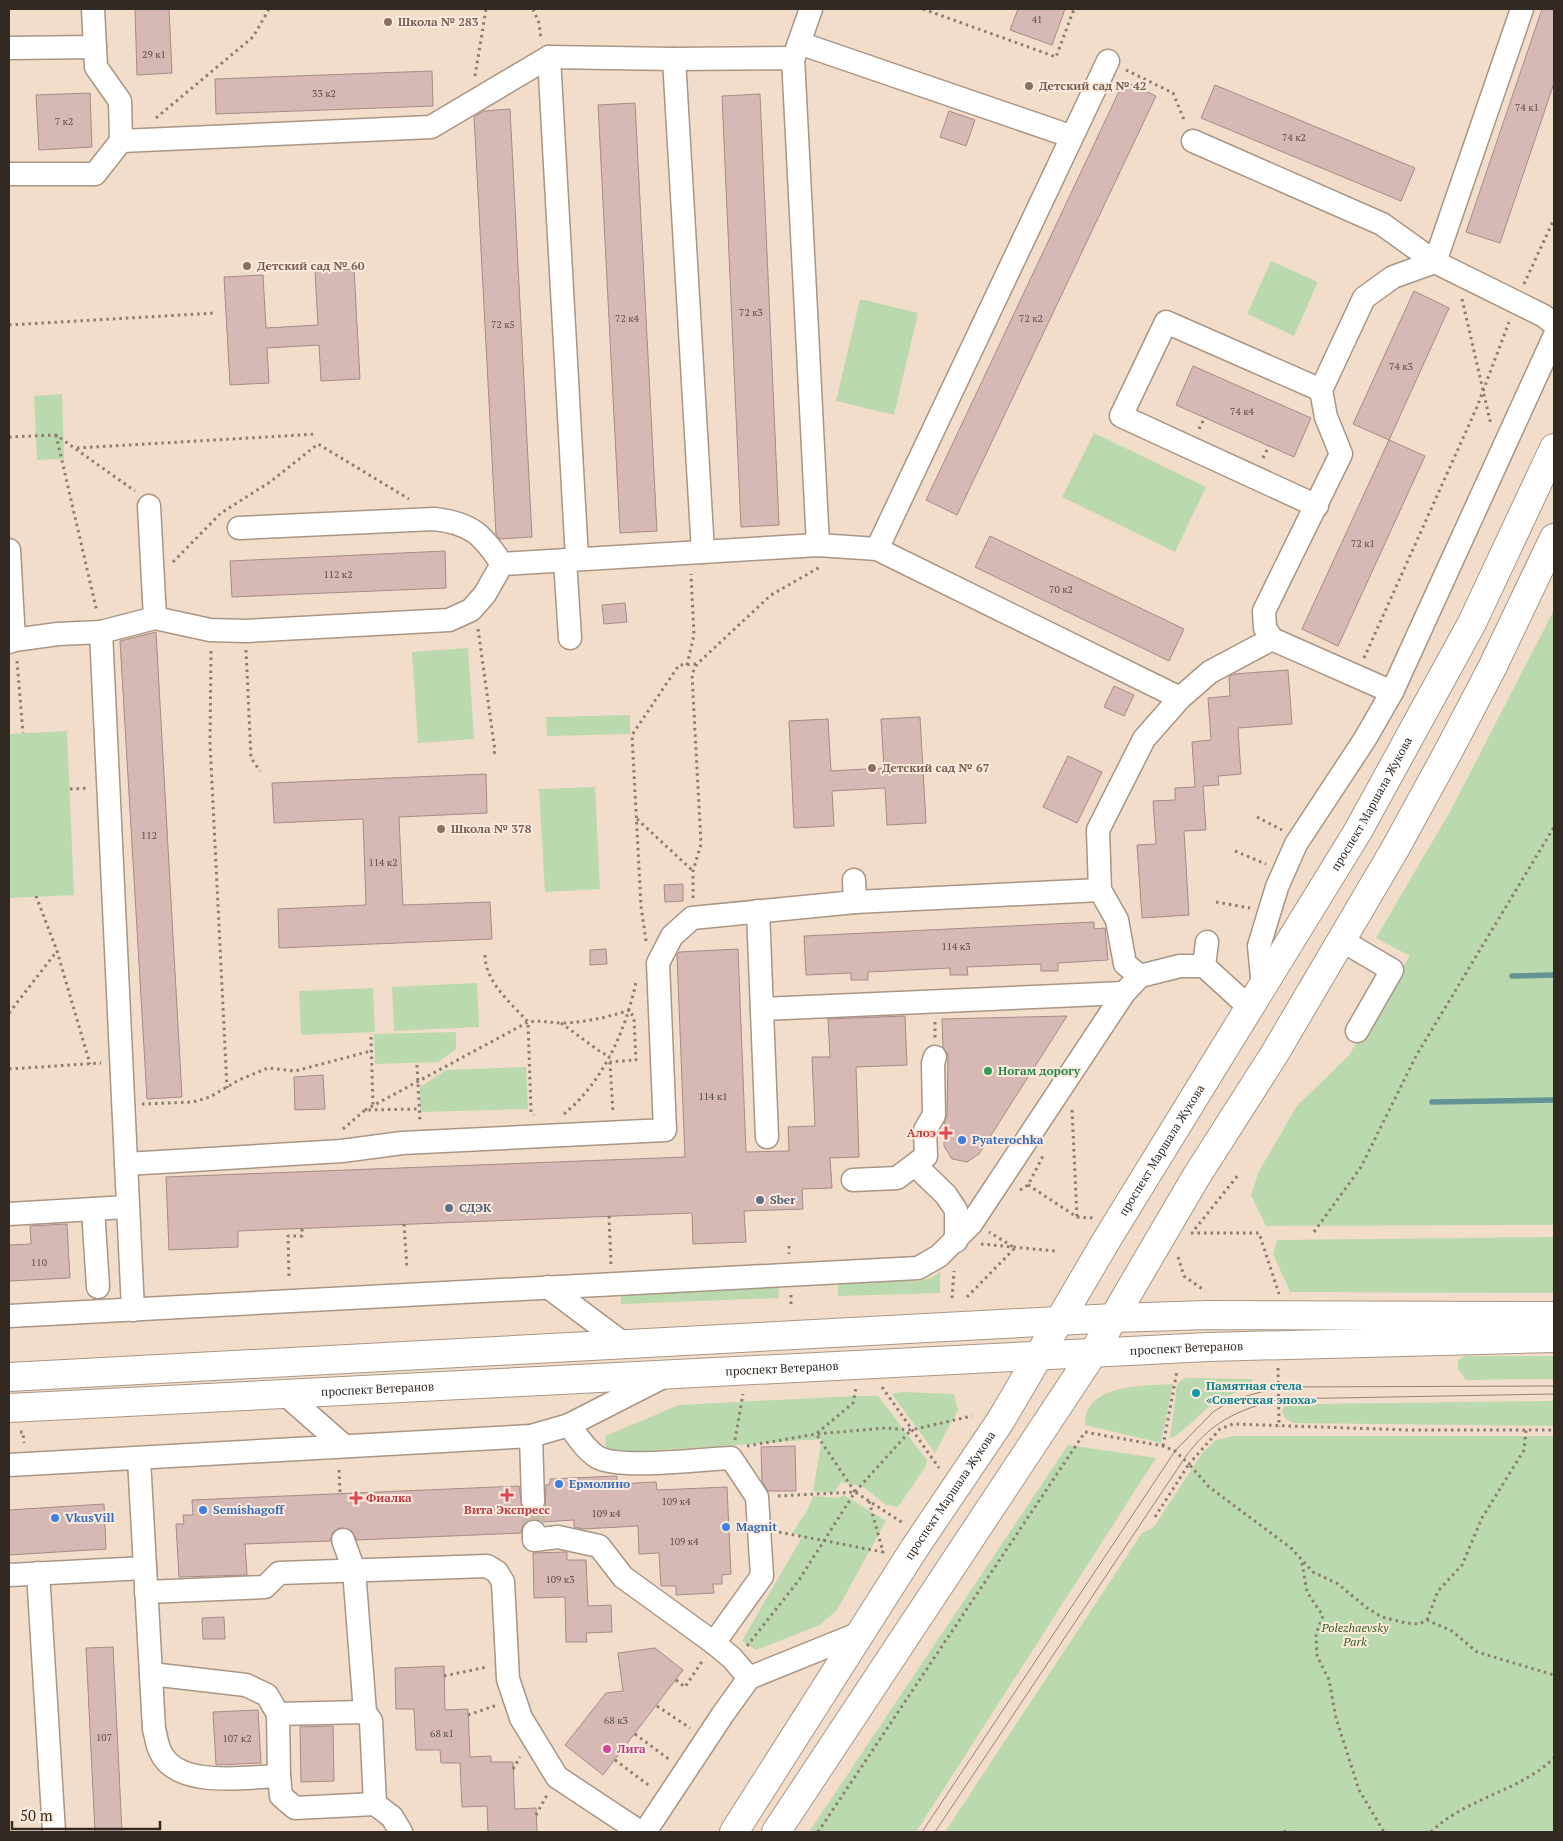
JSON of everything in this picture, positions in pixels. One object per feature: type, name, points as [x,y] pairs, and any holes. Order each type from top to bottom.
[{"type":"main road","name":"проспект Маршала Жукова","points":[[734,1832],[860,1633],[1000,1420],[1106,1240],[1358,831],[1467,631],[1554,448]]},
{"type":"main road","points":[[776,1832],[1093,1353],[1196,1177],[1275,1053],[1395,849],[1492,668],[1554,538]]},
{"type":"main road","points":[[9,1377],[1114,1318],[1208,1315],[1554,1316]]},
{"type":"main road","name":"проспект Ветеранов","points":[[9,1408],[663,1377],[1093,1353],[1316,1343],[1554,1338]]},
{"type":"street","points":[[93,9],[96,67],[120,101],[130,141]]},
{"type":"street","points":[[810,9],[796,50],[818,544]]},
{"type":"street","points":[[1435,262],[1522,9]]},
{"type":"street","points":[[9,48],[95,47]]},
{"type":"street","points":[[9,174],[95,174],[130,141],[431,127],[549,57],[674,59],[796,50],[1070,136]]},
{"type":"street","points":[[549,57],[571,560],[570,638]]},
{"type":"street","points":[[674,59],[696,553]]},
{"type":"street","points":[[877,549],[1070,136],[1108,61]]},
{"type":"street","points":[[1194,141],[1382,224],[1435,262],[1544,316],[1554,324]]},
{"type":"street","points":[[1392,692],[1272,639],[1265,628],[1264,611],[1341,454],[1326,417],[1321,390],[1364,298],[1394,277],[1435,262]]},
{"type":"street","points":[[1317,506],[1121,416],[1166,322],[1321,390]]},
{"type":"street","points":[[9,1316],[918,1268],[940,1256],[973,1221],[1124,993],[1140,976],[1180,966],[1204,966],[1257,997],[1259,946],[1277,886],[1296,844],[1365,740],[1392,692],[1554,337]]},
{"type":"street","points":[[149,506],[155,618]]},
{"type":"street","points":[[238,528],[434,519],[452,521],[468,527],[486,540],[502,564]]},
{"type":"street","points":[[502,564],[818,544],[877,549],[1180,698]]},
{"type":"street","points":[[9,550],[11,641],[58,634],[101,632],[155,618],[210,630],[246,631],[449,620],[471,610],[485,594],[502,564]]},
{"type":"street","points":[[101,632],[133,1310]]},
{"type":"street","points":[[1140,976],[1125,964],[1117,920],[1100,890],[1098,830],[1144,739],[1180,698],[1210,672],[1272,639]]},
{"type":"street","points":[[854,880],[855,902]]},
{"type":"street","points":[[126,1164],[342,1152],[419,1142],[614,1134],[665,1130],[658,962],[672,936],[692,918],[855,902],[1100,890]]},
{"type":"street","points":[[758,911],[767,1137]]},
{"type":"street","points":[[1341,940],[1392,970],[1357,1031]]},
{"type":"street","points":[[1204,966],[1207,942]]},
{"type":"street","points":[[762,1009],[1124,993]]},
{"type":"street","points":[[853,1180],[897,1178],[926,1156],[926,1130],[934,1116],[933,1063],[935,1058]]},
{"type":"street","points":[[915,1164],[946,1195],[956,1210],[956,1241]]},
{"type":"street","points":[[9,1214],[127,1207]]},
{"type":"street","points":[[93,1208],[98,1288]]},
{"type":"street","points":[[548,1288],[624,1344]]},
{"type":"street","points":[[9,1466],[342,1445],[531,1436],[569,1425],[663,1377]]},
{"type":"street","points":[[286,1395],[342,1445]]},
{"type":"street","points":[[569,1425],[581,1443],[598,1457],[618,1463],[731,1458],[757,1497],[762,1576],[714,1642]]},
{"type":"street","points":[[531,1436],[534,1501]]},
{"type":"street","points":[[139,1459],[154,1729],[160,1753],[176,1771],[204,1778],[279,1776]]},
{"type":"street","points":[[534,1532],[534,1540],[558,1537],[599,1546],[623,1577],[714,1642],[732,1658],[749,1678]]},
{"type":"street","points":[[343,1540],[354,1570],[365,1712],[371,1721],[375,1804]]},
{"type":"street","points":[[146,1592],[265,1587],[279,1573],[487,1566],[497,1572],[503,1582],[508,1679],[521,1718],[557,1777],[640,1832]]},
{"type":"street","points":[[9,1575],[145,1568]]},
{"type":"street","points":[[38,1573],[54,1832]]},
{"type":"street","points":[[645,1832],[722,1714],[749,1678],[860,1633]]},
{"type":"street","points":[[151,1674],[246,1685],[267,1695],[278,1714],[281,1796],[294,1808],[375,1804],[392,1817],[402,1832]]},
{"type":"street","points":[[278,1714],[365,1712]]},
{"type":"path","points":[[130,141],[253,37],[269,9]]},
{"type":"path","points":[[470,104],[486,9]]},
{"type":"path","points":[[532,9],[538,23],[542,48],[549,57]]},
{"type":"path","points":[[923,9],[1056,57],[1074,9]]},
{"type":"path","points":[[1108,61],[1173,94],[1194,141]]},
{"type":"path","points":[[1521,290],[1554,218]]},
{"type":"path","points":[[1460,290],[1491,424]]},
{"type":"path","points":[[9,325],[215,313]]},
{"type":"path","points":[[1364,660],[1483,391],[1511,316]]},
{"type":"path","points":[[77,448],[317,434]]},
{"type":"path","points":[[56,435],[101,632]]},
{"type":"path","points":[[9,437],[56,435],[132,488],[149,506]]},
{"type":"path","points":[[318,444],[430,512],[434,519]]},
{"type":"path","points":[[692,918],[693,871],[701,844],[692,674],[697,664],[771,595],[804,574],[844,556],[845,547]]},
{"type":"path","points":[[687,665],[694,635],[696,553]]},
{"type":"path","points":[[471,610],[477,627],[495,751],[493,757]]},
{"type":"path","points":[[210,630],[210,743],[227,1088]]},
{"type":"path","points":[[246,631],[251,758],[260,771]]},
{"type":"path","points":[[11,641],[23,733]]},
{"type":"path","points":[[646,947],[636,819],[632,736],[679,665],[697,664]]},
{"type":"path","points":[[1257,817],[1285,832]]},
{"type":"path","points":[[636,819],[693,871]]},
{"type":"path","points":[[1314,1232],[1361,1167],[1416,1056],[1554,827]]},
{"type":"path","points":[[1235,851],[1271,866]]},
{"type":"path","points":[[36,896],[57,951],[90,1064]]},
{"type":"path","points":[[1216,902],[1256,909]]},
{"type":"path","points":[[9,1014],[57,951]]},
{"type":"path","points":[[485,955],[485,965],[497,988],[528,1022],[531,1112],[536,1117],[537,1137]]},
{"type":"path","points":[[537,1137],[579,1102],[610,1056],[630,1010],[636,982],[642,976]]},
{"type":"path","points":[[610,1062],[636,1060],[634,1019],[630,1010]]},
{"type":"path","points":[[342,1152],[342,1131],[365,1110],[528,1022],[542,1020],[561,1023],[602,1018],[630,1010]]},
{"type":"path","points":[[935,1020],[935,1029]]},
{"type":"path","points":[[561,1023],[602,1053],[610,1056]]},
{"type":"path","points":[[371,1037],[373,1106]]},
{"type":"path","points":[[124,1104],[193,1102],[210,1097],[268,1068],[295,1071],[372,1051]]},
{"type":"path","points":[[610,1056],[614,1134]]},
{"type":"path","points":[[9,1069],[122,1062]]},
{"type":"path","points":[[417,1065],[420,1109],[419,1142]]},
{"type":"path","points":[[1067,1111],[1071,1103],[1077,1217]]},
{"type":"path","points":[[365,1110],[420,1109]]},
{"type":"path","points":[[1045,1152],[1028,1185],[1077,1217],[1098,1219],[1106,1240]]},
{"type":"path","points":[[1186,1240],[1239,1174]]},
{"type":"path","points":[[609,1216],[610,1257]]},
{"type":"path","points":[[404,1224],[407,1269]]},
{"type":"path","points":[[289,1276],[288,1236],[302,1236],[302,1228]]},
{"type":"path","points":[[1191,1233],[1259,1233],[1279,1294],[1270,1293]]},
{"type":"path","points":[[956,1241],[1055,1251]]},
{"type":"path","points":[[967,1297],[1015,1248]]},
{"type":"path","points":[[1180,1252],[1177,1258],[1184,1276],[1208,1292]]},
{"type":"path","points":[[1278,1368],[1279,1427]]},
{"type":"path","points":[[1163,1446],[1177,1371]]},
{"type":"path","points":[[882,1387],[939,1468]]},
{"type":"path","points":[[816,1434],[853,1403],[856,1388]]},
{"type":"path","points":[[731,1458],[743,1393]]},
{"type":"path","points":[[731,1458],[739,1448],[816,1434],[886,1428],[911,1430],[972,1416]]},
{"type":"path","points":[[1155,1517],[1189,1464],[1220,1429],[1233,1424],[1279,1427],[1554,1430]]},
{"type":"path","points":[[746,1647],[799,1580],[855,1492],[911,1430]]},
{"type":"path","points":[[818,1832],[1085,1432],[1163,1446],[1175,1451],[1209,1487],[1291,1548],[1313,1572],[1338,1584],[1359,1602],[1382,1617],[1419,1624],[1427,1620],[1438,1591],[1462,1565],[1482,1518],[1524,1450],[1526,1430]]},
{"type":"path","points":[[816,1434],[855,1492],[903,1523]]},
{"type":"path","points":[[339,1470],[340,1493]]},
{"type":"path","points":[[757,1497],[855,1492]]},
{"type":"path","points":[[759,1528],[883,1552],[870,1501]]},
{"type":"path","points":[[1302,1562],[1306,1592],[1323,1616],[1316,1634],[1317,1656],[1329,1680],[1336,1718],[1348,1760],[1359,1790],[1384,1832]]},
{"type":"path","points":[[1427,1620],[1452,1631],[1477,1652],[1554,1675]]},
{"type":"path","points":[[676,1680],[685,1687],[714,1642]]},
{"type":"path","points":[[444,1676],[507,1662]]},
{"type":"path","points":[[468,1715],[514,1699]]},
{"type":"path","points":[[657,1706],[693,1730]]},
{"type":"path","points":[[635,1734],[672,1762]]},
{"type":"path","points":[[1430,1832],[1446,1820],[1533,1775],[1554,1758]]},
{"type":"path","points":[[615,1760],[654,1789]]},
{"type":"path","points":[[1284,1832],[1288,1830],[1290,1832]]},
{"type":"green space","points":[[1271,261],[1318,282],[1294,336],[1247,314]]},
{"type":"green space","points":[[860,299],[918,313],[894,415],[836,401]]},
{"type":"green space","points":[[62,394],[64,459],[37,460],[34,396]]},
{"type":"green space","points":[[1094,433],[1206,487],[1175,552],[1062,497]]},
{"type":"green space","points":[[1554,610],[1554,1225],[1266,1226],[1251,1195],[1259,1171],[1297,1106],[1349,1055],[1410,956],[1376,938],[1452,808]]},
{"type":"green space","points":[[468,648],[474,739],[418,743],[412,652]]},
{"type":"green space","points":[[630,715],[630,734],[547,736],[546,717]]},
{"type":"green space","points":[[67,731],[74,895],[9,898],[9,734]]},
{"type":"green space","points":[[595,787],[600,889],[545,892],[539,789]]},
{"type":"green space","points":[[477,983],[479,1027],[394,1031],[392,987]]},
{"type":"green space","points":[[373,988],[375,1032],[301,1035],[299,991]]},
{"type":"green space","points":[[456,1032],[456,1049],[438,1062],[375,1064],[374,1034]]},
{"type":"green space","points":[[526,1067],[528,1109],[420,1112],[420,1087],[446,1070]]},
{"type":"green space","points":[[1554,1237],[1554,1293],[1290,1292],[1273,1254],[1277,1240]]},
{"type":"green space","points":[[940,1272],[940,1293],[838,1296],[838,1283],[918,1281],[931,1278]]},
{"type":"green space","points":[[778,1283],[779,1298],[621,1304],[621,1289],[630,1294],[716,1290],[717,1286]]},
{"type":"green space","points":[[1464,1356],[1554,1356],[1554,1379],[1466,1380],[1458,1369],[1458,1361]]},
{"type":"green space","points":[[1185,1378],[1252,1379],[1251,1387],[1214,1403],[1179,1433],[1170,1438],[1177,1384]]},
{"type":"green space","points":[[1173,1384],[1161,1443],[1085,1425],[1087,1411],[1094,1401],[1105,1394],[1133,1387]]},
{"type":"green space","points":[[901,1392],[954,1394],[958,1410],[935,1453],[892,1394]]},
{"type":"green space","points":[[878,1396],[927,1460],[926,1466],[898,1507],[886,1505],[863,1487],[841,1482],[834,1493],[813,1491],[822,1439],[614,1453],[606,1449],[605,1436],[679,1405]]},
{"type":"green space","points":[[1554,1401],[1554,1426],[1293,1423],[1286,1419],[1282,1412],[1284,1406],[1313,1404]]},
{"type":"green space","name":"Polezhaevsky Park","points":[[1234,1436],[1554,1436],[1554,1832],[945,1832],[1142,1533],[1153,1528],[1203,1452],[1216,1440]]},
{"type":"green space","points":[[1068,1445],[1156,1458],[916,1832],[809,1832]]},
{"type":"green space","points":[[844,1495],[886,1521],[837,1610],[820,1625],[756,1650],[742,1641],[802,1537],[793,1532],[808,1509],[813,1496],[838,1498]]},
{"type":"building","points":[[135,9],[169,9],[172,73],[137,75]]},
{"type":"building","points":[[1018,9],[1065,9],[1052,45],[1010,30]]},
{"type":"building","points":[[1542,9],[1554,9],[1554,83],[1500,243],[1466,232]]},
{"type":"building","points":[[432,71],[433,106],[216,114],[215,79]]},
{"type":"building","points":[[1124,81],[1156,96],[957,515],[926,500]]},
{"type":"building","points":[[1215,85],[1415,168],[1401,201],[1201,118]]},
{"type":"building","points":[[90,93],[92,147],[39,150],[36,95]]},
{"type":"building","points":[[760,94],[779,525],[741,527],[722,96]]},
{"type":"building","points":[[635,103],[657,531],[620,533],[598,105]]},
{"type":"building","points":[[510,109],[532,537],[500,539],[496,534],[474,117],[484,111]]},
{"type":"building","points":[[949,111],[975,120],[966,146],[940,137]]},
{"type":"building","points":[[354,269],[360,379],[321,381],[319,345],[267,348],[269,383],[230,385],[224,277],[263,275],[266,328],[318,325],[315,271]]},
{"type":"building","points":[[1414,291],[1449,308],[1389,440],[1353,424]]},
{"type":"building","points":[[1193,366],[1311,418],[1294,457],[1176,405]]},
{"type":"building","points":[[1389,440],[1425,456],[1338,646],[1302,629]]},
{"type":"building","points":[[990,536],[1184,629],[1169,661],[975,567]]},
{"type":"building","points":[[445,551],[446,588],[232,597],[230,561]]},
{"type":"building","points":[[625,603],[627,622],[604,624],[602,605]]},
{"type":"building","points":[[156,632],[182,1097],[147,1099],[120,641]]},
{"type":"building","points":[[1288,670],[1292,724],[1238,728],[1241,774],[1218,776],[1219,785],[1203,786],[1206,830],[1184,831],[1189,915],[1142,918],[1137,845],[1156,844],[1153,801],[1175,800],[1175,788],[1195,787],[1192,742],[1211,740],[1208,698],[1230,696],[1229,677],[1234,674]]},
{"type":"building","points":[[1114,686],[1134,695],[1124,716],[1104,707]]},
{"type":"building","points":[[920,717],[926,823],[887,825],[885,788],[832,791],[834,826],[794,828],[789,721],[828,719],[831,771],[884,768],[881,719]]},
{"type":"building","points":[[1068,756],[1102,772],[1077,823],[1043,807]]},
{"type":"building","points":[[486,774],[487,813],[399,817],[403,905],[490,902],[492,939],[279,948],[278,909],[366,905],[363,819],[274,823],[272,783]]},
{"type":"building","points":[[683,884],[683,901],[665,902],[664,885]]},
{"type":"building","points":[[1094,922],[1094,929],[1105,928],[1108,960],[1058,963],[1058,971],[1041,971],[1041,964],[967,967],[968,975],[950,975],[950,968],[868,972],[868,980],[851,980],[851,973],[806,975],[804,936]]},
{"type":"building","points":[[606,949],[607,964],[590,965],[590,950]]},
{"type":"building","points":[[738,949],[746,1152],[789,1151],[788,1127],[815,1126],[812,1057],[830,1057],[828,1019],[905,1016],[907,1065],[856,1067],[859,1157],[830,1158],[832,1188],[802,1189],[803,1209],[744,1211],[746,1242],[693,1244],[692,1213],[238,1231],[238,1247],[169,1250],[166,1177],[685,1157],[677,955],[679,952]]},
{"type":"building","points":[[1067,1016],[979,1154],[967,1162],[952,1159],[944,1146],[944,1124],[947,1115],[948,1055],[943,1047],[942,1019]]},
{"type":"building","points":[[323,1075],[325,1109],[295,1110],[294,1077]]},
{"type":"building","points":[[67,1224],[70,1278],[9,1281],[9,1245],[31,1244],[30,1226]]},
{"type":"building","points":[[795,1446],[796,1491],[768,1491],[762,1481],[761,1447]]},
{"type":"building","points":[[617,1476],[617,1484],[656,1482],[657,1490],[727,1487],[731,1574],[722,1575],[722,1584],[713,1584],[714,1593],[676,1595],[676,1586],[661,1586],[659,1553],[639,1554],[638,1526],[583,1529],[574,1527],[574,1520],[542,1522],[534,1519],[523,1525],[521,1533],[357,1540],[351,1530],[339,1528],[333,1532],[330,1541],[245,1544],[247,1575],[179,1577],[176,1524],[184,1524],[183,1515],[193,1515],[192,1500],[519,1486],[522,1507],[526,1512],[534,1514],[540,1512],[545,1507],[546,1485],[550,1484],[550,1479]]},
{"type":"building","points":[[104,1504],[106,1549],[9,1555],[9,1510]]},
{"type":"building","points":[[567,1552],[567,1560],[586,1560],[588,1606],[611,1605],[612,1632],[586,1633],[587,1642],[566,1642],[565,1597],[534,1598],[533,1553]]},
{"type":"building","points":[[224,1617],[225,1639],[203,1639],[202,1618]]},
{"type":"building","points":[[113,1647],[122,1832],[95,1832],[86,1648]]},
{"type":"building","points":[[655,1648],[683,1670],[603,1775],[565,1745],[606,1693],[623,1691],[618,1653]]},
{"type":"building","points":[[444,1666],[445,1710],[468,1709],[470,1757],[491,1756],[491,1762],[513,1762],[515,1809],[536,1808],[537,1832],[488,1832],[487,1806],[462,1807],[460,1763],[441,1763],[440,1750],[416,1750],[414,1709],[396,1709],[395,1668]]},
{"type":"building","points":[[258,1710],[261,1763],[216,1765],[213,1712]]},
{"type":"building","points":[[333,1726],[334,1781],[301,1782],[300,1727]]},
{"type":"waterway","points":[[1512,976],[1554,975]]},
{"type":"waterway","points":[[1432,1102],[1554,1100]]},
{"type":"tunnel","points":[[533,1501],[534,1532]]},
{"type":"tram line","points":[[922,1832],[1175,1451],[1213,1412],[1232,1400],[1279,1387],[1554,1386]]},
{"type":"tram line","points":[[935,1832],[1184,1459],[1194,1446],[1214,1427],[1238,1413],[1280,1399],[1554,1394]]},
{"type":"place","name":"Школа № 283","points":[[388,22]]},
{"type":"place","name":"Детский сад № 42","points":[[1029,86]]},
{"type":"place","name":"Детский сад № 60","points":[[247,266]]},
{"type":"place","name":"Детский сад № 67","points":[[872,768]]},
{"type":"place","name":"Школа № 378","points":[[441,829]]},
{"type":"place","name":"Ногам дорогу","points":[[988,1071]]},
{"type":"place","name":"Алоэ","points":[[946,1133]]},
{"type":"place","name":"Pyaterochka","points":[[962,1140]]},
{"type":"place","name":"Sber","points":[[760,1200]]},
{"type":"place","name":"СДЭК","points":[[449,1208]]},
{"type":"place","name":"Памятная стела «Советская эпоха»","points":[[1196,1393]]},
{"type":"place","name":"Ермолино","points":[[559,1484]]},
{"type":"place","name":"Вита Экспресс","points":[[507,1495]]},
{"type":"place","name":"Фиалка","points":[[356,1498]]},
{"type":"place","name":"Semishagoff","points":[[203,1510]]},
{"type":"place","name":"VkusVill","points":[[55,1518]]},
{"type":"place","name":"Magnit","points":[[726,1527]]},
{"type":"place","name":"Лига","points":[[607,1749]]}]
